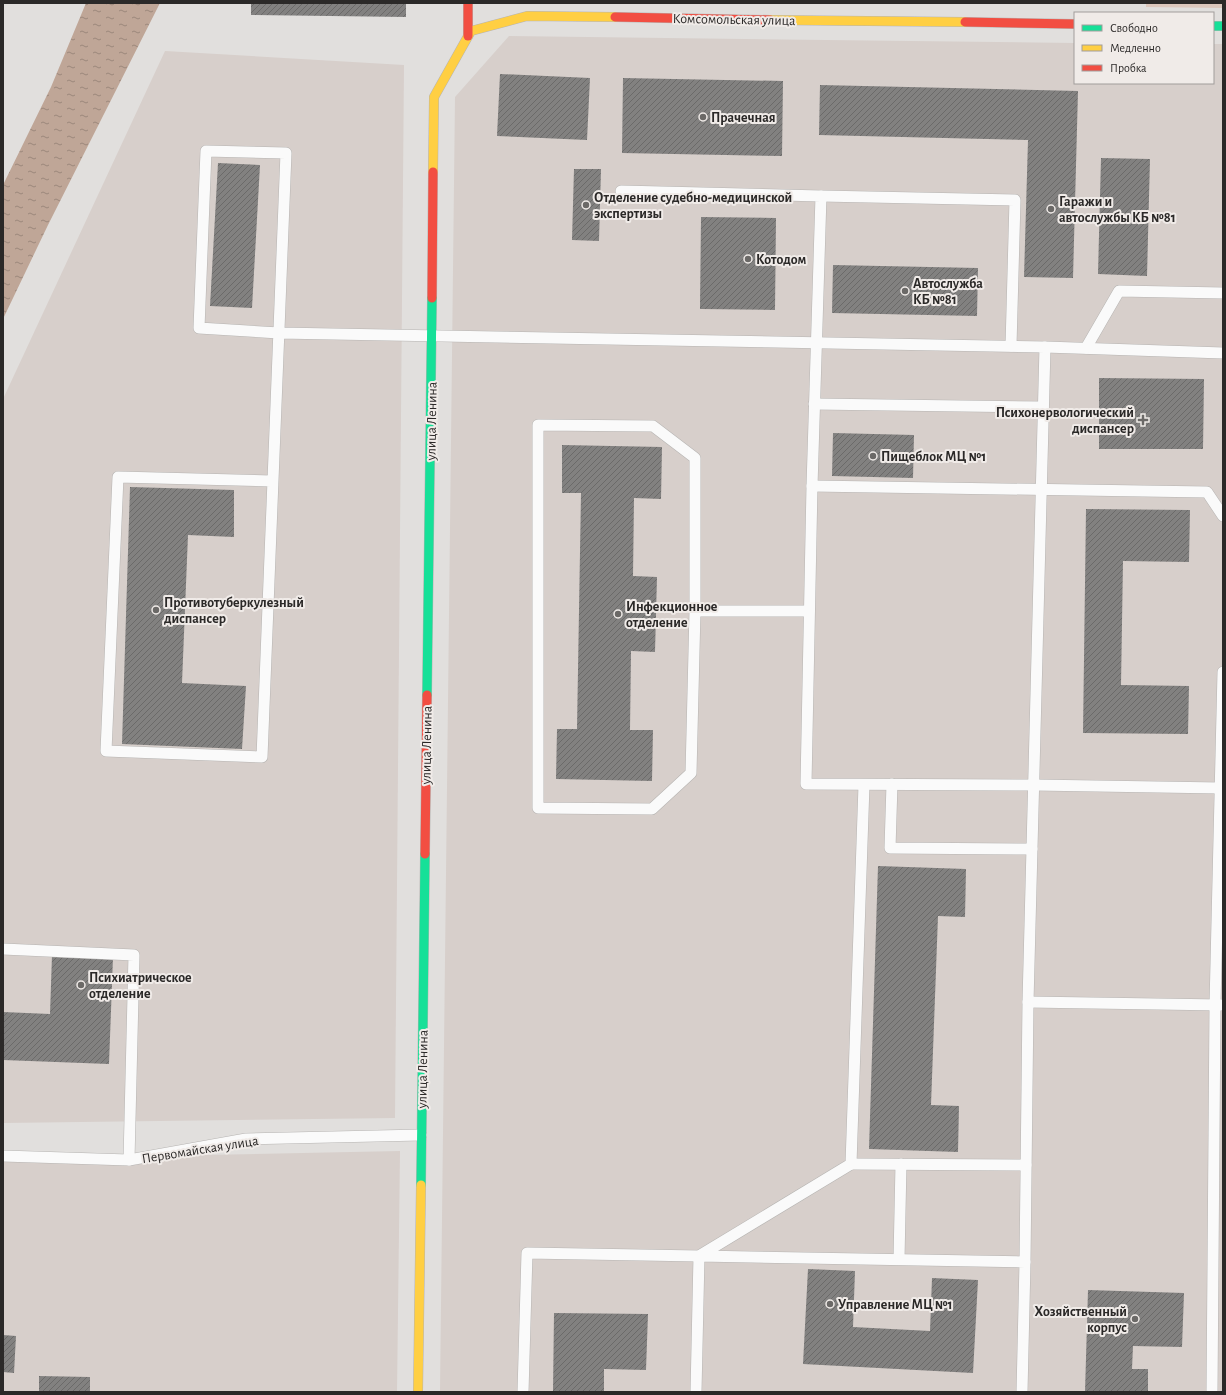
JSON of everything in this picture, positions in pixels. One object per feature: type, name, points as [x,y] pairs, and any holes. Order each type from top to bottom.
[{"type":"street","points":[[468,3],[468,36]]},
{"type":"street","name":"Комсомольская улица","points":[[468,36],[471,31],[527,16],[1074,24]]},
{"type":"street","name":"улица Ленина","points":[[418,1392],[434,97],[468,36]]},
{"type":"lane","points":[[271,481],[118,477],[106,751],[262,757],[271,481],[279,333],[286,153],[206,152],[199,328],[279,333],[1011,346],[1223,353]]},
{"type":"lane","points":[[621,191],[1015,200],[1011,346]]},
{"type":"lane","points":[[821,196],[814,404],[806,784],[1034,785],[1220,788]]},
{"type":"lane","points":[[1086,348],[1119,291],[1223,293]]},
{"type":"lane","points":[[1022,1392],[1028,1002],[1040,489],[1045,347]]},
{"type":"lane","points":[[814,404],[1043,407]]},
{"type":"lane","points":[[538,425],[653,426],[695,458],[696,611],[691,772],[652,809],[538,808],[538,425]]},
{"type":"lane","points":[[812,486],[1207,492],[1223,516]]},
{"type":"lane","points":[[696,611],[809,611]]},
{"type":"lane","points":[[1212,1392],[1219,1005],[1220,788],[1223,672]]},
{"type":"lane","points":[[892,784],[890,848],[1032,849]]},
{"type":"lane","points":[[851,1164],[864,785]]},
{"type":"lane","points":[[3,950],[134,955],[129,1160]]},
{"type":"lane","points":[[1028,1002],[1219,1005]]},
{"type":"lane","name":"Первомайская улица","points":[[3,1156],[129,1160],[246,1139],[421,1135]]},
{"type":"lane","points":[[699,1256],[851,1164],[1026,1165]]},
{"type":"lane","points":[[899,1259],[901,1164]]},
{"type":"lane","points":[[523,1392],[527,1253],[1025,1262]]},
{"type":"lane","points":[[696,1392],[699,1256]]},
{"type":"shaded area","points":[[1146,3],[1223,3],[1223,8],[1146,7]]},
{"type":"shaded area","points":[[509,36],[1074,43],[1074,84],[1214,84],[1214,44],[1223,44],[1223,1392],[440,1392],[455,97]]},
{"type":"shaded area","points":[[165,51],[404,65],[395,1118],[3,1123],[3,399]]},
{"type":"shaded area","points":[[400,1151],[397,1392],[3,1392],[3,1159]]},
{"type":"water","points":[[86,3],[160,3],[48,225],[3,319],[3,185],[51,87]]},
{"type":"building","points":[[251,3],[406,3],[406,17],[251,15]]},
{"type":"building","points":[[500,74],[590,78],[587,140],[497,136]]},
{"type":"building","name":"Прачечная","points":[[623,78],[783,81],[782,156],[622,153]]},
{"type":"building","name":"Гаражи и автослужбы КБ №81","points":[[820,85],[1078,91],[1073,278],[1024,277],[1028,140],[819,135]]},
{"type":"building","points":[[1101,158],[1150,159],[1147,276],[1098,274]]},
{"type":"building","points":[[218,163],[260,165],[252,308],[210,306]]},
{"type":"building","name":"Отделение судебно-медицинской экспертизы","points":[[574,169],[601,169],[599,241],[572,240]]},
{"type":"building","points":[[701,217],[776,218],[775,310],[700,309]]},
{"type":"building","name":"Автослужба КБ №81","points":[[833,265],[978,268],[977,316],[832,313]]},
{"type":"building","points":[[1099,378],[1204,379],[1203,449],[1099,449]]},
{"type":"building","name":"Пищеблок МЦ №1","points":[[833,433],[914,435],[913,478],[832,476]]},
{"type":"building","name":"Инфекционное отделение","points":[[562,445],[662,447],[661,499],[634,498],[633,576],[657,577],[655,652],[631,651],[630,730],[653,730],[652,781],[556,779],[557,729],[577,729],[581,493],[562,493]]},
{"type":"building","name":"Противотуберкулезный диспансер","points":[[130,487],[234,490],[234,537],[188,535],[182,683],[246,686],[242,749],[122,744]]},
{"type":"building","points":[[1086,509],[1190,510],[1189,562],[1123,561],[1121,685],[1189,686],[1188,734],[1083,733]]},
{"type":"building","points":[[878,866],[966,869],[965,917],[938,916],[931,1105],[959,1106],[958,1152],[869,1149]]},
{"type":"building","name":"Психиатрическое отделение","points":[[52,955],[113,957],[109,1064],[3,1060],[3,1012],[50,1014]]},
{"type":"building","name":"Управление МЦ №1","points":[[808,1269],[855,1271],[853,1327],[930,1331],[932,1278],[978,1280],[973,1373],[803,1364]]},
{"type":"building","name":"Хозяйственный корпус","points":[[1088,1290],[1184,1293],[1182,1347],[1133,1346],[1132,1369],[1148,1369],[1148,1392],[1085,1392]]},
{"type":"building","points":[[554,1313],[648,1314],[646,1370],[604,1369],[604,1392],[553,1392]]},
{"type":"building","points":[[3,1335],[16,1336],[14,1373],[3,1372]]},
{"type":"building","points":[[39,1376],[90,1377],[90,1392],[39,1392]]},
{"type":"traffic: fast","points":[[1214,26],[1223,26]]},
{"type":"traffic: fast","points":[[427,695],[432,298]]},
{"type":"traffic: fast","points":[[421,1185],[425,854]]},
{"type":"traffic: slow","points":[[433,172],[434,97],[471,31],[527,16],[615,17]]},
{"type":"traffic: slow","points":[[770,20],[965,22]]},
{"type":"traffic: slow","points":[[418,1392],[421,1185]]},
{"type":"traffic: jam","points":[[468,3],[468,36]]},
{"type":"traffic: jam","points":[[615,17],[770,20]]},
{"type":"traffic: jam","points":[[965,22],[1074,24]]},
{"type":"traffic: jam","points":[[432,298],[433,172]]},
{"type":"traffic: jam","points":[[425,854],[427,695]]},
{"type":"place","name":"Прачечная","points":[[703,117]]},
{"type":"place","name":"Отделение судебно-медицинской экспертизы","points":[[586,205]]},
{"type":"place","name":"Гаражи и автослужбы КБ №81","points":[[1051,209]]},
{"type":"place","name":"Котодом","points":[[748,259]]},
{"type":"place","name":"Автослужба КБ №81","points":[[905,291]]},
{"type":"place","name":"Психонервологический диспансер","points":[[1143,420]]},
{"type":"place","name":"Пищеблок МЦ №1","points":[[873,456]]},
{"type":"place","name":"Противотуберкулезный диспансер","points":[[156,610]]},
{"type":"place","name":"Инфекционное отделение","points":[[618,614]]},
{"type":"place","name":"Психиатрическое отделение","points":[[81,985]]},
{"type":"place","name":"Управление МЦ №1","points":[[830,1304]]},
{"type":"place","name":"Хозяйственный корпус","points":[[1135,1319]]}]
